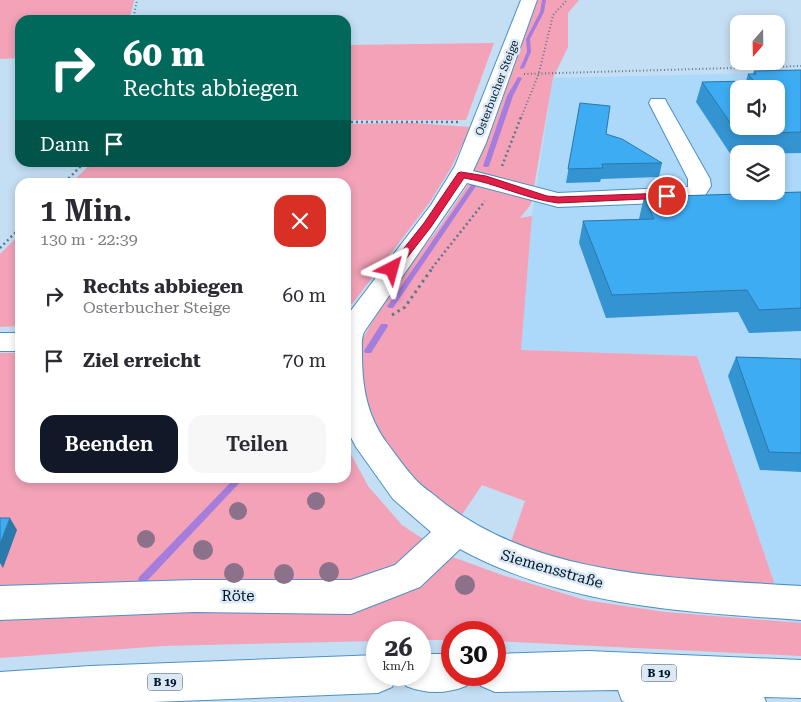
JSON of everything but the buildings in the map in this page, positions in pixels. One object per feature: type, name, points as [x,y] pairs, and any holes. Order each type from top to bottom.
[{"type":"main road","name":"Osterbucher Steige","points":[[351,330],[381,284],[428,225],[461,175],[484,122],[530,0]]},
{"type":"main road","points":[[461,175],[483,178],[546,199],[558,200],[684,195],[696,192],[700,186],[699,179],[658,103]]},
{"type":"main road","points":[[0,342],[15,342]]},
{"type":"main road","name":"Siemensstraße","points":[[351,398],[357,421],[381,463],[414,500],[454,533],[506,558],[588,582],[667,594],[801,603]]},
{"type":"main road","name":"Röte","points":[[0,603],[194,596],[351,596],[407,576],[454,533]]},
{"type":"main road","name":"B 19","points":[[506,673],[588,670],[801,679]]},
{"type":"main road","name":"B 19","points":[[506,673],[746,702]]},
{"type":"main road","name":"B 19","points":[[0,692],[90,685],[366,674]]},
{"type":"path","points":[[134,15],[137,0]]},
{"type":"path","points":[[502,74],[801,66]]},
{"type":"path","points":[[351,122],[484,122]]},
{"type":"path","points":[[69,178],[80,167]]},
{"type":"path","points":[[0,248],[15,233]]},
{"type":"shaded area","points":[[0,0],[134,0],[130,15],[15,15],[15,58],[0,59]]},
{"type":"shaded area","points":[[537,0],[579,0],[568,13],[568,47],[553,78],[531,204],[520,218],[532,216],[521,350],[697,356],[775,585],[647,575],[577,563],[511,542],[525,501],[482,485],[459,519],[413,477],[381,436],[358,378],[361,342],[390,290],[438,229],[467,186],[494,124]]},
{"type":"shaded area","points":[[494,43],[466,120],[351,120],[351,45]]},
{"type":"shaded area","points":[[801,72],[801,623],[788,622],[697,356],[521,350],[532,216],[553,78]]},
{"type":"shaded area","points":[[412,123],[471,127],[451,168],[430,202],[352,304],[351,178],[76,178],[88,167],[351,167],[351,124]]},
{"type":"shaded area","points":[[15,239],[15,326],[0,327],[0,254]]},
{"type":"shaded area","points":[[0,353],[15,353],[15,483],[351,483],[351,454],[368,486],[402,525],[447,555],[502,575],[585,600],[665,612],[801,623],[801,656],[506,642],[506,621],[441,621],[441,640],[431,640],[431,621],[366,621],[366,641],[163,646],[0,658]]},
{"type":"waterway","points":[[522,68],[529,52],[528,39],[542,12],[544,0]]},
{"type":"waterway","points":[[486,166],[510,96],[520,78]]},
{"type":"waterway","points":[[391,306],[473,186]]},
{"type":"waterway","points":[[368,351],[384,326]]},
{"type":"waterway","points":[[143,579],[235,483]]},
{"type":"route","points":[[392,269],[428,225],[461,175],[483,178],[546,199],[667,196]]}]
